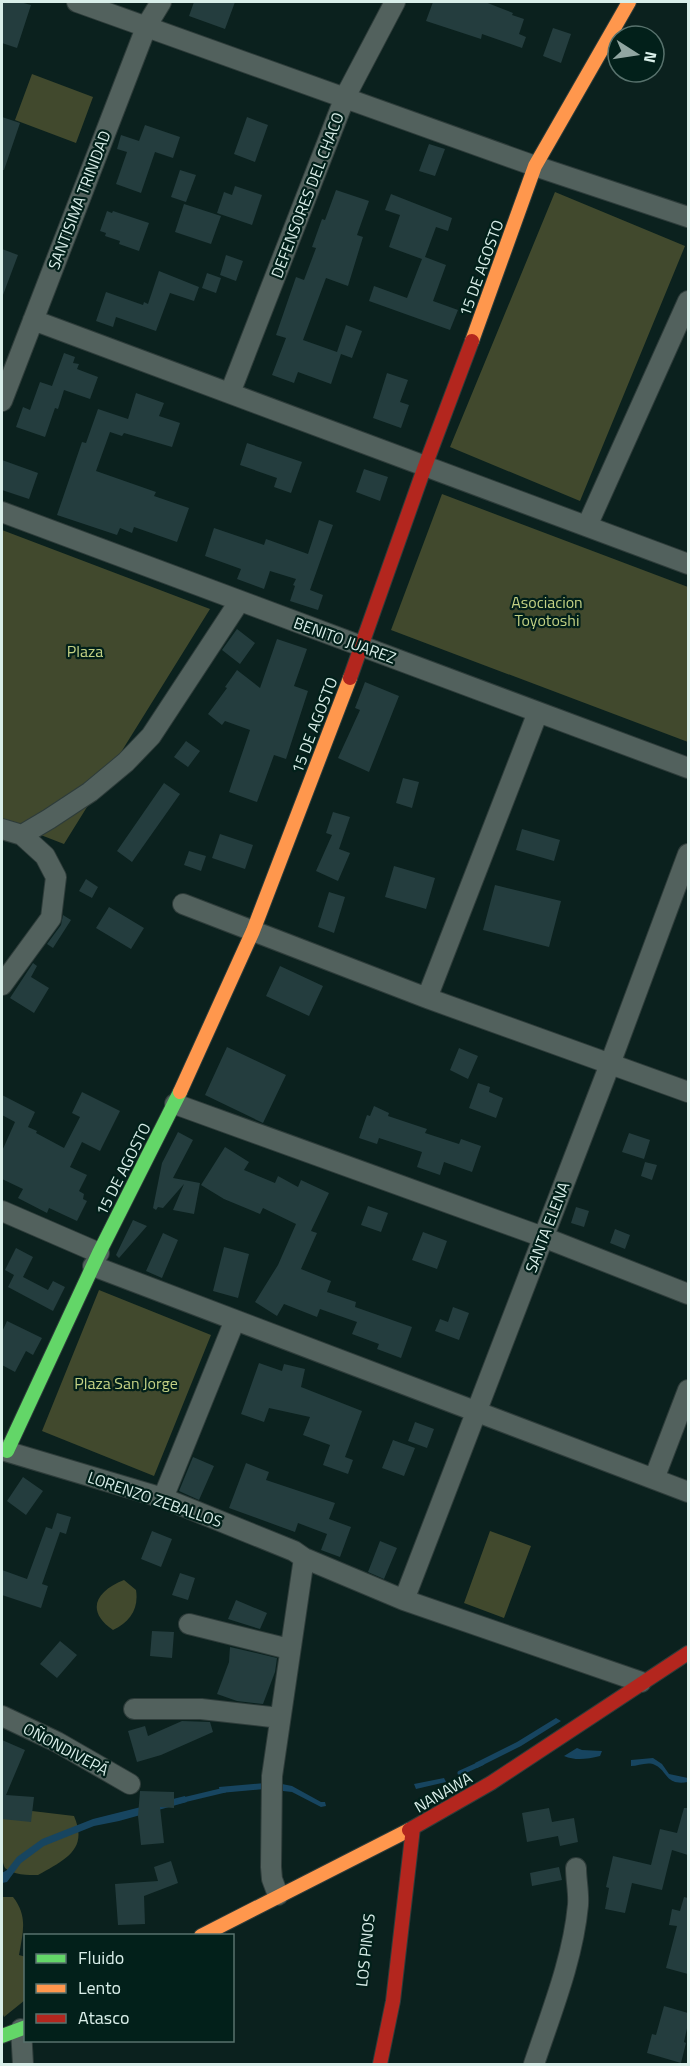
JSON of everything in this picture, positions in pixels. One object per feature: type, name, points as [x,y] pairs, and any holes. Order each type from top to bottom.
[{"type":"street","points":[[77,2],[535,166],[688,217]]},
{"type":"street","name":"SANTISIMA TRINIDAD","points":[[2,401],[147,26],[161,2]]},
{"type":"street","name":"DEFENSORES DEL CHACO","points":[[230,393],[345,97],[395,2]]},
{"type":"street","name":"15 DE AGOSTO","points":[[4,1450],[175,1104],[253,931],[362,646],[535,166],[629,2]]},
{"type":"street","points":[[587,526],[688,301]]},
{"type":"street","points":[[33,320],[688,564]]},
{"type":"street","name":"BENITO JUAREZ","points":[[2,512],[688,768]]},
{"type":"street","points":[[22,835],[90,792],[126,762],[151,736],[239,602]]},
{"type":"street","points":[[427,998],[538,712]]},
{"type":"street","points":[[2,829],[22,835],[45,856],[56,878],[51,918],[2,985]]},
{"type":"street","name":"SANTA ELENA","points":[[404,1600],[610,1064],[688,854]]},
{"type":"street","points":[[183,904],[427,998],[688,1092]]},
{"type":"street","points":[[175,1104],[543,1238],[688,1294]]},
{"type":"street","points":[[2,1211],[96,1260],[236,1320],[688,1492]]},
{"type":"street","points":[[163,1498],[236,1320]]},
{"type":"street","points":[[654,1479],[688,1390]]},
{"type":"street","name":"LORENZO ZEBALLOS","points":[[4,1450],[163,1498],[294,1551],[304,1558],[404,1600],[641,1682]]},
{"type":"street","points":[[278,1895],[272,1879],[272,1776],[304,1558]]},
{"type":"street","points":[[189,1624],[289,1649]]},
{"type":"street","name":"NANAWA","points":[[203,1934],[278,1895],[393,1844],[413,1828],[490,1783],[688,1653]]},
{"type":"street","points":[[134,1709],[201,1709],[280,1718]]},
{"type":"street","name":"OÑONDIVEPÁ","points":[[2,1716],[57,1742],[130,1784]]},
{"type":"street","points":[[380,2064],[393,2001],[413,1828]]},
{"type":"street","points":[[534,2064],[573,1937],[578,1902],[576,1868]]},
{"type":"street","points":[[2,2036],[23,2028]]},
{"type":"street","points":[[24,2042],[26,2064]]},
{"type":"green space","points":[[32,74],[93,97],[76,143],[15,120]]},
{"type":"green space","points":[[555,192],[685,246],[580,501],[450,447]]},
{"type":"green space","name":"Asociacion Toyotoshi","points":[[442,494],[688,587],[688,742],[391,630]]},
{"type":"green space","name":"Plaza","points":[[2,530],[210,609],[64,844],[2,820]]},
{"type":"green space","name":"Plaza San Jorge","points":[[99,1290],[211,1335],[154,1476],[42,1431]]},
{"type":"green space","points":[[490,1531],[531,1546],[504,1618],[464,1603]]},
{"type":"green space","points":[[124,1580],[136,1590],[135,1609],[129,1619],[113,1630],[99,1616],[98,1602],[107,1590]]},
{"type":"green space","points":[[32,1811],[74,1816],[78,1828],[76,1846],[71,1853],[38,1875],[12,1872],[3,1864],[2,1817]]},
{"type":"green space","points":[[2,1897],[13,1897],[23,1918],[19,1955],[24,1956],[24,2001],[4,2017],[2,2012]]},
{"type":"water","points":[[556,1718],[561,1721],[521,1746],[477,1768],[475,1763],[517,1742]]},
{"type":"water","points":[[577,1748],[602,1751],[600,1756],[586,1759],[564,1756]]},
{"type":"water","points":[[653,1758],[662,1764],[669,1774],[688,1778],[688,1782],[681,1783],[671,1780],[652,1764],[631,1766],[631,1760]]},
{"type":"water","points":[[444,1778],[446,1782],[416,1789],[414,1784]]},
{"type":"water","points":[[265,1783],[264,1789],[220,1793],[219,1787]]},
{"type":"water","points":[[282,1784],[292,1786],[325,1802],[326,1806],[321,1807],[292,1792],[283,1791]]},
{"type":"water","points":[[185,1796],[187,1802],[94,1826],[44,1846],[21,1863],[7,1882],[2,1883],[2,1873],[17,1857],[42,1839],[93,1819]]},
{"type":"building","points":[[2,2],[20,2],[31,5],[17,48],[2,43]]},
{"type":"building","points":[[194,2],[235,2],[225,29],[189,16]]},
{"type":"building","points":[[433,2],[485,2],[513,13],[512,15],[524,19],[519,34],[526,37],[522,48],[482,34],[481,39],[426,21]]},
{"type":"building","points":[[553,28],[571,34],[561,63],[543,56]]},
{"type":"building","points":[[2,117],[20,123],[4,170],[2,170]]},
{"type":"building","points":[[247,117],[268,125],[255,162],[234,154]]},
{"type":"building","points":[[145,125],[180,137],[173,158],[155,152],[141,193],[116,184],[127,152],[117,149],[121,135],[139,141]]},
{"type":"building","points":[[429,144],[445,149],[435,176],[419,171]]},
{"type":"building","points":[[180,170],[196,175],[186,202],[171,197]]},
{"type":"building","points":[[235,186],[262,195],[252,225],[217,213],[224,192],[232,195]]},
{"type":"building","points":[[336,190],[369,201],[357,235],[363,237],[348,286],[326,278],[303,340],[337,352],[346,325],[362,331],[352,358],[341,354],[331,384],[298,372],[294,383],[272,375],[286,338],[276,335],[296,277],[304,280],[316,248],[312,247]]},
{"type":"building","points":[[391,194],[452,218],[448,231],[436,227],[425,257],[446,265],[433,301],[458,310],[450,330],[369,301],[374,286],[407,298],[422,259],[389,247],[400,215],[385,210]]},
{"type":"building","points":[[184,204],[221,216],[211,244],[175,232]]},
{"type":"building","points":[[107,211],[149,223],[139,251],[119,244],[120,241],[105,236],[106,233],[100,231]]},
{"type":"building","points":[[2,249],[18,255],[3,295],[2,295]]},
{"type":"building","points":[[226,255],[243,261],[236,281],[220,275]]},
{"type":"building","points":[[159,271],[199,287],[194,301],[170,293],[156,331],[116,317],[113,327],[96,321],[106,292],[143,305],[144,302],[148,304]]},
{"type":"building","points":[[207,273],[221,278],[216,293],[202,288]]},
{"type":"building","points":[[64,353],[75,357],[73,363],[79,364],[77,369],[98,377],[90,399],[64,390],[45,437],[16,427],[23,407],[30,410],[40,382],[52,386]]},
{"type":"building","points":[[387,373],[408,380],[400,402],[409,405],[401,428],[373,418]]},
{"type":"building","points":[[136,393],[164,403],[159,416],[180,423],[172,447],[124,433],[122,436],[110,432],[96,471],[156,492],[154,496],[189,508],[177,542],[134,527],[132,533],[120,528],[117,535],[57,515],[82,442],[86,443],[98,409],[128,419]]},
{"type":"building","points":[[247,443],[302,462],[291,493],[274,487],[277,478],[240,465]]},
{"type":"building","points":[[2,460],[38,473],[29,499],[2,490]]},
{"type":"building","points":[[364,469],[388,477],[380,501],[356,492]]},
{"type":"building","points":[[319,520],[333,525],[310,590],[323,595],[318,610],[290,601],[296,579],[270,571],[264,589],[237,579],[241,569],[205,556],[214,528],[264,545],[266,539],[308,554]]},
{"type":"building","points":[[237,629],[255,643],[240,664],[222,650]]},
{"type":"building","points":[[277,639],[307,649],[294,686],[308,691],[286,759],[274,755],[257,802],[229,792],[250,730],[225,721],[222,725],[208,714],[237,670],[260,688]]},
{"type":"building","points":[[365,682],[399,696],[369,772],[338,758],[360,710],[355,708]]},
{"type":"building","points":[[186,741],[200,751],[188,767],[174,757]]},
{"type":"building","points":[[403,778],[419,782],[412,808],[396,803]]},
{"type":"building","points":[[164,783],[180,794],[132,862],[117,851]]},
{"type":"building","points":[[333,812],[350,817],[339,849],[350,853],[338,881],[316,871],[332,835],[326,833]]},
{"type":"building","points":[[522,829],[560,840],[554,861],[516,850]]},
{"type":"building","points":[[220,834],[253,845],[245,869],[212,858]]},
{"type":"building","points":[[189,851],[206,856],[201,871],[184,865]]},
{"type":"building","points":[[394,866],[435,878],[426,909],[385,897]]},
{"type":"building","points":[[86,879],[98,887],[92,898],[79,891]]},
{"type":"building","points":[[495,885],[561,901],[549,947],[483,930]]},
{"type":"building","points":[[329,892],[345,897],[334,933],[318,927]]},
{"type":"building","points":[[109,907],[144,928],[131,949],[96,928]]},
{"type":"building","points":[[63,915],[71,920],[53,948],[47,944],[61,925]]},
{"type":"building","points":[[33,963],[37,966],[31,977],[49,988],[34,1013],[10,998]]},
{"type":"building","points":[[280,966],[323,986],[309,1016],[266,996]]},
{"type":"building","points":[[227,1047],[286,1075],[263,1123],[205,1095]]},
{"type":"building","points":[[459,1048],[478,1056],[468,1079],[450,1070]]},
{"type":"building","points":[[478,1083],[490,1087],[489,1092],[503,1098],[496,1118],[469,1108]]},
{"type":"building","points":[[82,1092],[120,1111],[100,1151],[82,1142],[70,1167],[87,1175],[79,1191],[84,1194],[83,1199],[87,1201],[77,1221],[49,1208],[47,1213],[18,1198],[23,1189],[2,1179],[2,1151],[15,1122],[2,1115],[2,1095],[35,1112],[28,1127],[64,1148],[80,1117],[72,1113]]},
{"type":"building","points":[[374,1106],[389,1113],[388,1116],[427,1129],[425,1133],[459,1144],[461,1139],[481,1146],[472,1172],[444,1162],[440,1175],[417,1167],[422,1152],[379,1138],[377,1144],[359,1138],[367,1115],[370,1116]]},
{"type":"building","points":[[178,1132],[193,1140],[173,1178],[200,1183],[194,1214],[173,1210],[184,1184],[163,1208],[158,1207],[156,1210],[153,1208],[162,1163]]},
{"type":"building","points":[[629,1133],[650,1140],[644,1159],[622,1152]]},
{"type":"building","points":[[225,1147],[249,1162],[244,1170],[275,1183],[278,1176],[298,1187],[301,1180],[329,1193],[311,1231],[317,1233],[301,1269],[331,1281],[327,1292],[356,1302],[355,1307],[412,1327],[401,1358],[377,1349],[379,1344],[352,1334],[357,1322],[320,1309],[317,1317],[284,1304],[277,1316],[255,1302],[278,1265],[296,1224],[263,1208],[260,1214],[224,1199],[201,1185]]},
{"type":"building","points":[[645,1162],[657,1165],[652,1180],[641,1176]]},
{"type":"building","points":[[368,1206],[388,1213],[381,1232],[361,1225]]},
{"type":"building","points":[[576,1207],[589,1211],[584,1227],[571,1223]]},
{"type":"building","points":[[133,1220],[147,1226],[119,1258],[116,1255]]},
{"type":"building","points":[[615,1229],[630,1235],[625,1249],[610,1243]]},
{"type":"building","points":[[423,1232],[447,1241],[437,1269],[412,1260]]},
{"type":"building","points":[[163,1233],[178,1240],[162,1278],[146,1271]]},
{"type":"building","points":[[224,1247],[249,1254],[238,1298],[213,1291]]},
{"type":"building","points":[[16,1248],[33,1257],[23,1277],[48,1290],[53,1281],[65,1287],[53,1311],[8,1287],[14,1275],[5,1270]]},
{"type":"building","points":[[453,1307],[469,1313],[459,1340],[435,1331],[440,1319],[448,1322]]},
{"type":"building","points":[[7,1321],[42,1338],[33,1355],[26,1351],[15,1372],[2,1365],[2,1332]]},
{"type":"building","points":[[259,1363],[282,1371],[284,1364],[305,1369],[301,1387],[362,1411],[345,1457],[353,1460],[348,1474],[323,1465],[330,1445],[303,1435],[310,1417],[269,1408],[264,1422],[241,1414]]},
{"type":"building","points":[[415,1422],[434,1429],[427,1448],[408,1441]]},
{"type":"building","points":[[393,1440],[415,1448],[404,1476],[382,1468]]},
{"type":"building","points":[[193,1457],[214,1466],[199,1500],[179,1491]]},
{"type":"building","points":[[246,1463],[269,1472],[266,1480],[335,1503],[329,1519],[351,1527],[340,1557],[321,1550],[327,1534],[298,1523],[295,1532],[229,1508]]},
{"type":"building","points":[[23,1477],[43,1491],[26,1515],[7,1501]]},
{"type":"building","points":[[57,1513],[71,1517],[66,1534],[60,1532],[42,1584],[48,1586],[41,1608],[2,1595],[2,1570],[27,1579],[46,1527],[52,1529]]},
{"type":"building","points":[[152,1531],[172,1539],[161,1567],[141,1559]]},
{"type":"building","points":[[380,1541],[397,1548],[384,1579],[368,1572]]},
{"type":"building","points":[[180,1573],[195,1578],[188,1600],[172,1595]]},
{"type":"building","points":[[236,1600],[267,1613],[260,1629],[228,1619]]},
{"type":"building","points":[[152,1631],[174,1632],[172,1658],[150,1656]]},
{"type":"building","points":[[60,1641],[77,1655],[57,1678],[40,1664]]},
{"type":"building","points":[[230,1647],[277,1658],[275,1672],[263,1704],[237,1701],[217,1694],[229,1662]]},
{"type":"building","points":[[182,1721],[210,1722],[213,1732],[161,1755],[137,1762],[128,1731],[145,1726],[148,1736]]},
{"type":"building","points":[[2,1740],[25,1750],[6,1795],[34,1797],[31,1822],[2,1819]]},
{"type":"building","points":[[140,1791],[174,1792],[174,1808],[160,1807],[164,1843],[141,1845],[138,1816]]},
{"type":"building","points":[[549,1808],[552,1822],[574,1818],[578,1842],[560,1846],[558,1836],[527,1842],[522,1813]]},
{"type":"building","points":[[684,1808],[688,1808],[688,1855],[672,1850],[662,1890],[632,1883],[625,1913],[605,1909],[609,1888],[606,1887],[613,1856],[651,1865],[660,1829],[677,1833]]},
{"type":"building","points":[[171,1861],[178,1883],[144,1896],[145,1924],[118,1925],[115,1884],[158,1881],[154,1867]]},
{"type":"building","points":[[559,1867],[562,1880],[532,1886],[530,1873]]},
{"type":"building","points":[[684,1897],[688,1898],[688,1974],[666,1968],[677,1926],[669,1925],[672,1909],[680,1911]]},
{"type":"building","points":[[664,2006],[688,2013],[684,2042],[686,2043],[681,2063],[647,2053],[652,2034],[656,2035]]},
{"type":"waterway","points":[[460,1773],[482,1763]]},
{"type":"waterway","points":[[179,1801],[225,1790]]},
{"type":"traffic: fast","points":[[7,1451],[99,1253],[180,1092]]},
{"type":"traffic: fast","points":[[2,2036],[24,2028]]},
{"type":"traffic: slow","points":[[472,341],[535,166],[629,2]]},
{"type":"traffic: slow","points":[[180,1092],[253,931],[350,678]]},
{"type":"traffic: slow","points":[[205,1934],[409,1830]]},
{"type":"traffic: jam","points":[[350,678],[472,341]]},
{"type":"traffic: jam","points":[[409,1830],[491,1783],[688,1653]]},
{"type":"traffic: jam","points":[[380,2064],[393,2001],[413,1828]]}]
